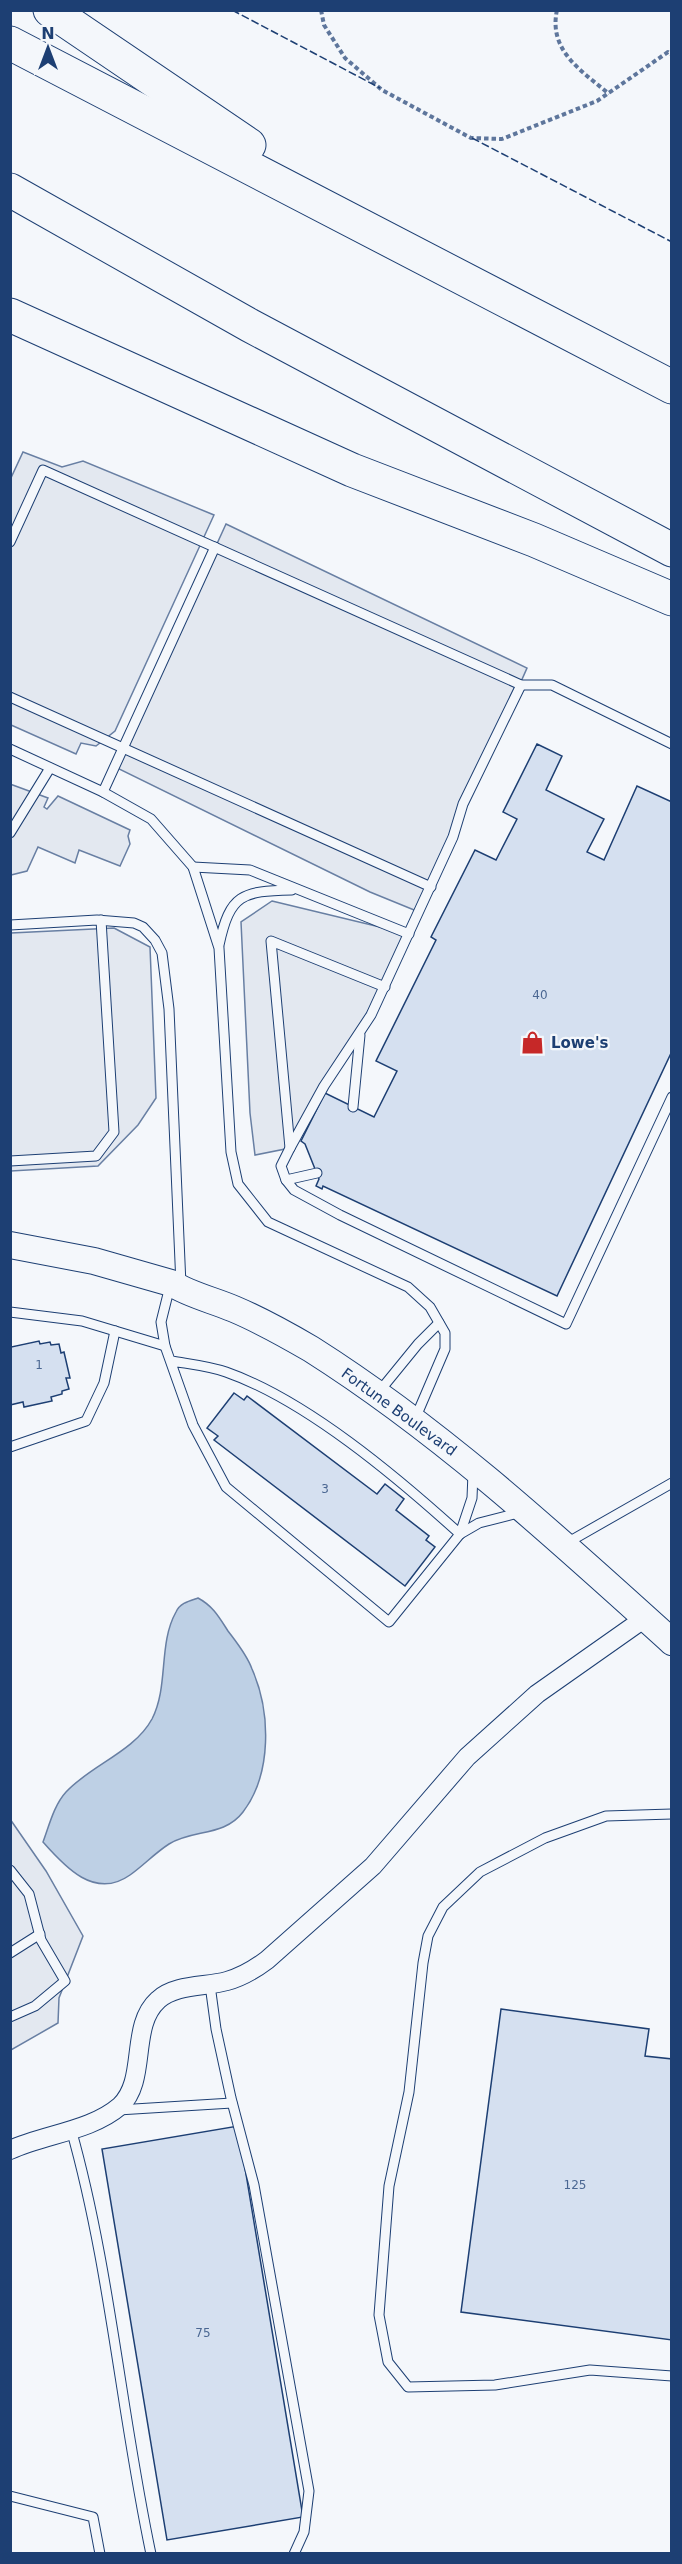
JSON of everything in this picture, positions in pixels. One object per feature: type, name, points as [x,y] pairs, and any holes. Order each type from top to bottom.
[{"type":"highway","points":[[50,10],[402,249]]},
{"type":"highway","points":[[10,43],[279,181],[402,249],[672,387]]},
{"type":"highway","points":[[10,190],[249,325],[672,550]]},
{"type":"highway","points":[[10,315],[352,470],[534,540],[672,599]]},
{"type":"main road","name":"Fortune Boulevard","points":[[10,1245],[94,1261],[176,1287],[235,1309],[307,1347],[378,1393],[474,1467],[672,1642]]},
{"type":"street","points":[[10,2150],[104,2117],[122,2104],[131,2089],[147,2017],[156,2001],[168,1993],[210,1985],[248,1973],[267,1960],[373,1866],[467,1756],[537,1694],[645,1618]]},
{"type":"lane","points":[[10,542],[43,470],[520,685],[552,685],[672,744]]},
{"type":"lane","points":[[103,792],[215,547]]},
{"type":"lane","points":[[520,685],[463,804],[453,837],[384,987],[360,1032],[324,1086],[281,1166],[286,1180],[294,1190],[340,1215],[566,1324],[672,1097]]},
{"type":"lane","points":[[10,697],[431,887]]},
{"type":"lane","points":[[10,749],[103,792],[151,819],[193,867],[219,948],[231,1152],[238,1184],[268,1222],[408,1287],[430,1307],[445,1333],[445,1349],[414,1421]]},
{"type":"lane","points":[[10,833],[50,768]]},
{"type":"lane","points":[[193,867],[250,870],[409,934]]},
{"type":"lane","points":[[219,948],[225,918],[240,897],[258,891],[297,890]]},
{"type":"lane","points":[[10,925],[101,920],[134,923],[143,927],[155,940],[162,953],[169,1009],[176,1287],[161,1322],[165,1346],[193,1425],[226,1487],[389,1622],[460,1534],[472,1498],[474,1467]]},
{"type":"lane","points":[[10,1161],[96,1156],[114,1132],[101,920]]},
{"type":"lane","points":[[290,1148],[271,941],[384,987]]},
{"type":"lane","points":[[353,1107],[360,1032]]},
{"type":"lane","points":[[286,1180],[317,1173]]},
{"type":"lane","points":[[12,1313],[82,1321],[165,1346]]},
{"type":"lane","points":[[378,1393],[418,1344],[439,1323]]},
{"type":"lane","points":[[10,1447],[86,1420],[104,1383],[115,1331]]},
{"type":"lane","points":[[172,1361],[224,1371],[264,1387],[405,1485],[460,1534]]},
{"type":"lane","points":[[563,1546],[672,1483]]},
{"type":"lane","points":[[460,1534],[479,1523],[525,1512]]},
{"type":"lane","points":[[672,1814],[660,1812],[606,1816],[545,1838],[480,1872],[443,1907],[428,1936],[423,1963],[409,2092],[389,2186],[379,2315],[388,2362],[408,2387],[495,2385],[590,2370],[672,2376]]},
{"type":"lane","points":[[10,1869],[29,1894],[40,1934],[65,1981],[35,2006],[10,2017]]},
{"type":"lane","points":[[10,1953],[40,1934]]},
{"type":"lane","points":[[210,1985],[216,2029],[232,2103],[254,2185],[309,2491],[304,2532],[294,2553]]},
{"type":"lane","points":[[114,2110],[232,2103]]},
{"type":"lane","points":[[71,2128],[89,2195],[138,2491],[152,2553]]},
{"type":"lane","points":[[10,2496],[93,2517],[100,2553]]},
{"type":"path","points":[[321,10],[324,25],[345,58],[375,83],[471,138],[502,139],[597,101],[668,52],[672,54]]},
{"type":"path","points":[[557,10],[554,25],[566,58],[609,94]]},
{"type":"shaded area","points":[[23,452],[62,467],[83,461],[214,515],[115,731],[96,746],[81,743],[76,754],[11,725],[10,480]]},
{"type":"shaded area","points":[[226,524],[527,668],[419,912],[370,892],[115,767]]},
{"type":"shaded area","points":[[10,784],[48,798],[44,807],[47,809],[58,796],[130,830],[128,836],[130,844],[120,866],[79,850],[75,863],[38,847],[27,871],[11,875]]},
{"type":"shaded area","points":[[272,901],[409,934],[342,1060],[290,1148],[255,1155],[250,1113],[241,922]]},
{"type":"shaded area","points":[[114,928],[150,947],[156,1098],[138,1125],[98,1166],[11,1171],[11,933]]},
{"type":"shaded area","points":[[10,1819],[46,1871],[83,1936],[59,1998],[58,2023],[11,2050]]},
{"type":"water","points":[[198,1598],[215,1612],[242,1649],[258,1686],[263,1704],[266,1742],[259,1780],[243,1812],[227,1825],[178,1839],[117,1882],[105,1884],[93,1882],[71,1870],[43,1842],[50,1823],[58,1803],[66,1792],[76,1782],[134,1741],[152,1719],[160,1693],[170,1624],[180,1606]]},
{"type":"building","points":[[537,744],[562,756],[546,790],[604,819],[587,852],[604,860],[637,786],[672,802],[672,1051],[557,1296],[323,1186],[322,1189],[316,1186],[319,1179],[305,1144],[301,1141],[325,1093],[374,1117],[397,1071],[376,1061],[436,940],[431,937],[475,850],[496,860],[517,819],[503,812]]},
{"type":"building","points":[[39,1341],[40,1344],[50,1342],[51,1345],[59,1344],[61,1353],[64,1352],[70,1378],[66,1378],[69,1389],[51,1397],[52,1401],[24,1407],[23,1402],[10,1405],[11,1347]]},
{"type":"building","points":[[234,1393],[244,1400],[247,1396],[377,1494],[385,1484],[404,1499],[396,1510],[429,1536],[426,1540],[435,1547],[405,1586],[214,1440],[218,1436],[207,1428]]},
{"type":"building","points":[[501,2009],[649,2029],[645,2056],[672,2059],[672,2340],[461,2312]]},
{"type":"building","points":[[238,2126],[303,2517],[167,2540],[102,2149]]},
{"type":"fence","points":[[232,10],[380,88]]},
{"type":"fence","points":[[472,138],[672,242]]},
{"type":"place","name":"Lowe's","points":[[533,1043]]}]
